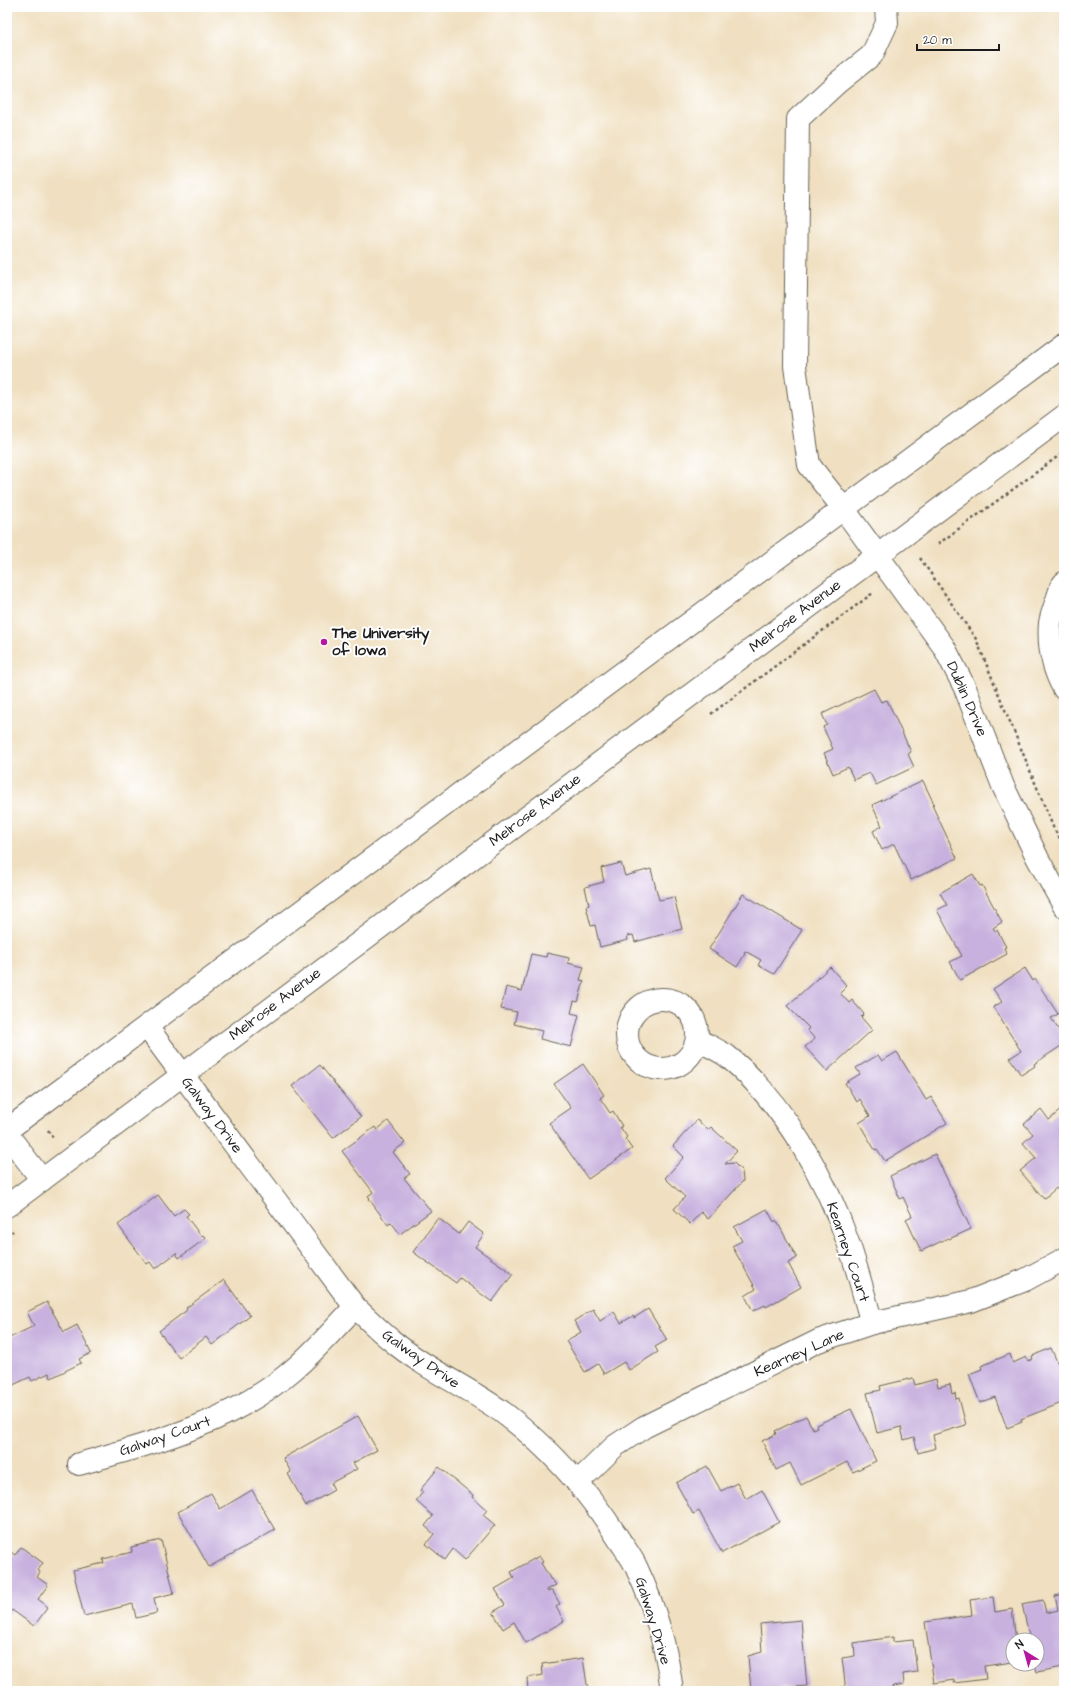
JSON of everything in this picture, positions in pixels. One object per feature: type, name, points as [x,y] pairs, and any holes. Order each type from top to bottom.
[{"type":"main road","name":"Dublin Drive","points":[[886,7],[887,23],[872,55],[837,83],[798,119],[795,366],[809,466],[843,508],[944,647],[965,688],[1003,786],[1038,859],[1064,906]]},
{"type":"main road","points":[[7,1130],[147,1028],[843,508],[1064,345]]},
{"type":"main road","name":"Melrose Avenue","points":[[7,1206],[181,1074],[1064,416]]},
{"type":"main road","points":[[1064,583],[1061,587],[1050,622],[1050,651],[1064,689]]},
{"type":"main road","name":"Galway Drive","points":[[147,1028],[355,1307],[391,1340],[431,1368],[504,1413],[545,1447],[578,1482],[608,1522],[637,1568],[657,1620],[670,1673],[672,1691]]},
{"type":"main road","name":"Kearney Court","points":[[698,1040],[726,1056],[756,1084],[798,1138],[833,1204],[849,1245],[872,1323]]},
{"type":"main road","points":[[7,1134],[42,1180]]},
{"type":"main road","name":"Kearney Lane","points":[[578,1482],[615,1446],[644,1427],[818,1341],[872,1323],[971,1301],[1026,1280],[1064,1259]]},
{"type":"main road","name":"Galway Court","points":[[79,1464],[164,1440],[208,1423],[251,1400],[293,1370],[321,1344],[355,1307]]},
{"type":"path","points":[[44,1125],[56,1142]]},
{"type":"building","points":[[874,689],[881,702],[887,700],[911,752],[908,754],[914,767],[876,785],[870,773],[854,780],[848,767],[833,774],[824,753],[833,749],[823,727],[827,725],[822,714]]},
{"type":"building","points":[[923,781],[934,804],[932,805],[957,858],[911,880],[894,844],[882,850],[873,831],[882,826],[872,805]]},
{"type":"building","points":[[621,863],[625,876],[651,869],[659,900],[674,897],[682,929],[635,942],[633,935],[627,936],[628,940],[600,947],[595,925],[591,926],[586,906],[589,905],[585,887],[604,882],[601,868]]},
{"type":"building","points":[[973,874],[980,886],[982,885],[1002,922],[993,928],[995,931],[997,930],[1006,947],[1004,948],[1007,954],[960,980],[950,962],[962,956],[937,910],[947,905],[940,893]]},
{"type":"building","points":[[743,894],[802,930],[774,974],[758,965],[761,960],[745,951],[745,954],[737,967],[709,949]]},
{"type":"building","points":[[547,953],[569,958],[568,963],[584,967],[580,980],[584,981],[578,1002],[574,1001],[571,1013],[579,1015],[571,1047],[540,1039],[542,1031],[514,1024],[517,1012],[501,1009],[506,987],[522,991],[531,954],[546,957]]},
{"type":"building","points":[[830,967],[847,986],[840,993],[849,1003],[852,1000],[864,1014],[861,1017],[872,1030],[827,1071],[805,1047],[815,1039],[807,1030],[809,1028],[787,1006]]},
{"type":"building","points":[[1025,968],[1033,981],[1035,979],[1058,1014],[1051,1018],[1064,1038],[1064,1044],[1034,1064],[1035,1066],[1021,1075],[1010,1058],[1021,1051],[993,1007],[1002,1002],[993,989]]},
{"type":"building","points":[[897,1052],[926,1100],[931,1097],[947,1123],[885,1161],[877,1149],[875,1150],[859,1123],[870,1116],[860,1099],[857,1102],[845,1083],[860,1074],[856,1068],[878,1055],[882,1061]]},
{"type":"building","points":[[583,1064],[604,1095],[600,1098],[610,1113],[613,1111],[622,1126],[620,1127],[627,1137],[625,1139],[632,1149],[588,1179],[549,1123],[571,1108],[554,1084]]},
{"type":"building","points":[[320,1065],[361,1117],[333,1138],[292,1086]]},
{"type":"building","points":[[1064,1107],[1064,1189],[1060,1193],[1056,1188],[1044,1199],[1020,1171],[1036,1158],[1023,1143],[1033,1134],[1024,1124],[1041,1109],[1049,1120]]},
{"type":"building","points":[[697,1120],[708,1130],[711,1127],[737,1151],[725,1164],[734,1163],[742,1171],[743,1181],[708,1219],[701,1212],[690,1224],[674,1209],[685,1197],[665,1178],[684,1157],[673,1146]]},
{"type":"building","points":[[388,1121],[405,1143],[393,1152],[410,1174],[404,1178],[431,1211],[400,1234],[391,1222],[388,1225],[369,1199],[370,1198],[368,1196],[373,1192],[342,1151],[375,1127],[377,1130]]},
{"type":"building","points":[[935,1154],[971,1229],[921,1251],[906,1219],[912,1216],[903,1197],[900,1199],[890,1176]]},
{"type":"building","points":[[158,1195],[174,1216],[184,1209],[189,1214],[186,1216],[201,1236],[203,1235],[206,1238],[179,1258],[176,1253],[155,1269],[150,1262],[147,1264],[118,1225]]},
{"type":"building","points":[[767,1209],[774,1222],[776,1220],[797,1258],[788,1263],[801,1287],[766,1307],[765,1305],[753,1311],[745,1296],[756,1289],[732,1246],[742,1241],[734,1227]]},
{"type":"building","points":[[438,1218],[459,1234],[468,1222],[484,1234],[475,1247],[513,1274],[492,1302],[460,1278],[456,1283],[413,1252]]},
{"type":"building","points":[[224,1280],[250,1316],[212,1345],[206,1337],[179,1358],[159,1331],[187,1310],[186,1308]]},
{"type":"building","points":[[47,1302],[64,1332],[77,1325],[91,1353],[79,1359],[81,1363],[51,1378],[49,1373],[32,1381],[30,1377],[11,1386],[7,1377],[7,1339],[34,1326],[27,1312]]},
{"type":"building","points":[[593,1309],[600,1321],[614,1312],[621,1323],[633,1316],[634,1318],[648,1309],[667,1340],[655,1347],[658,1352],[629,1370],[624,1362],[604,1374],[598,1364],[585,1372],[566,1341],[581,1332],[574,1321]]},
{"type":"building","points":[[1051,1348],[1064,1373],[1064,1402],[1021,1419],[1022,1422],[1007,1428],[995,1397],[980,1403],[969,1374],[982,1369],[981,1366],[1010,1354],[1013,1363],[1026,1357],[1028,1361],[1033,1359],[1032,1356]]},
{"type":"building","points":[[913,1378],[915,1385],[936,1379],[938,1387],[950,1384],[952,1394],[955,1393],[956,1399],[959,1398],[966,1425],[933,1435],[936,1448],[918,1453],[914,1437],[904,1440],[901,1427],[877,1433],[867,1393],[881,1390],[880,1386]]},
{"type":"building","points":[[851,1409],[876,1461],[853,1472],[847,1462],[801,1485],[790,1463],[776,1470],[762,1441],[776,1434],[775,1431],[806,1416],[813,1429],[817,1427],[816,1425]]},
{"type":"building","points":[[358,1416],[377,1450],[353,1463],[357,1469],[331,1483],[334,1490],[306,1506],[288,1474],[291,1472],[283,1458]]},
{"type":"building","points":[[707,1466],[721,1491],[737,1483],[746,1499],[762,1490],[779,1522],[722,1553],[699,1511],[693,1514],[676,1483]]},
{"type":"building","points":[[439,1467],[473,1495],[472,1497],[487,1510],[483,1515],[495,1525],[465,1560],[453,1549],[445,1560],[426,1544],[434,1534],[425,1526],[433,1516],[416,1501],[423,1492],[420,1490]]},
{"type":"building","points":[[252,1490],[275,1530],[209,1567],[178,1512],[211,1493],[220,1509]]},
{"type":"building","points":[[161,1540],[174,1593],[154,1598],[157,1613],[136,1618],[133,1604],[84,1616],[73,1570],[104,1563],[103,1559],[132,1552],[131,1547]]},
{"type":"building","points":[[21,1547],[43,1563],[38,1570],[40,1572],[37,1577],[48,1585],[38,1599],[48,1607],[34,1626],[12,1610],[7,1617],[7,1549],[15,1555]]},
{"type":"building","points":[[539,1556],[543,1562],[541,1563],[551,1580],[552,1579],[556,1585],[547,1590],[548,1592],[552,1590],[560,1604],[556,1607],[564,1621],[526,1643],[514,1622],[503,1629],[493,1612],[505,1605],[495,1589],[514,1578],[511,1572]]},
{"type":"building","points":[[1064,1594],[1064,1661],[1062,1662],[1063,1667],[1045,1670],[1045,1632],[1028,1632],[1022,1604],[1043,1600],[1046,1613],[1058,1610],[1055,1596]]},
{"type":"building","points":[[993,1597],[995,1612],[1012,1609],[1015,1632],[1005,1632],[1005,1663],[984,1666],[986,1679],[954,1683],[954,1680],[934,1683],[925,1622],[972,1615],[970,1600]]},
{"type":"building","points":[[801,1620],[807,1686],[781,1688],[781,1691],[751,1691],[748,1656],[762,1652],[760,1624]]},
{"type":"building","points":[[893,1637],[893,1642],[913,1640],[917,1672],[903,1674],[904,1684],[894,1686],[891,1688],[891,1691],[846,1691],[842,1658],[855,1656],[854,1643]]},
{"type":"building","points":[[583,1658],[588,1691],[528,1691],[527,1678],[543,1675],[542,1664]]},
{"type":"place","name":"The University of Iowa","points":[[324,642]]}]
